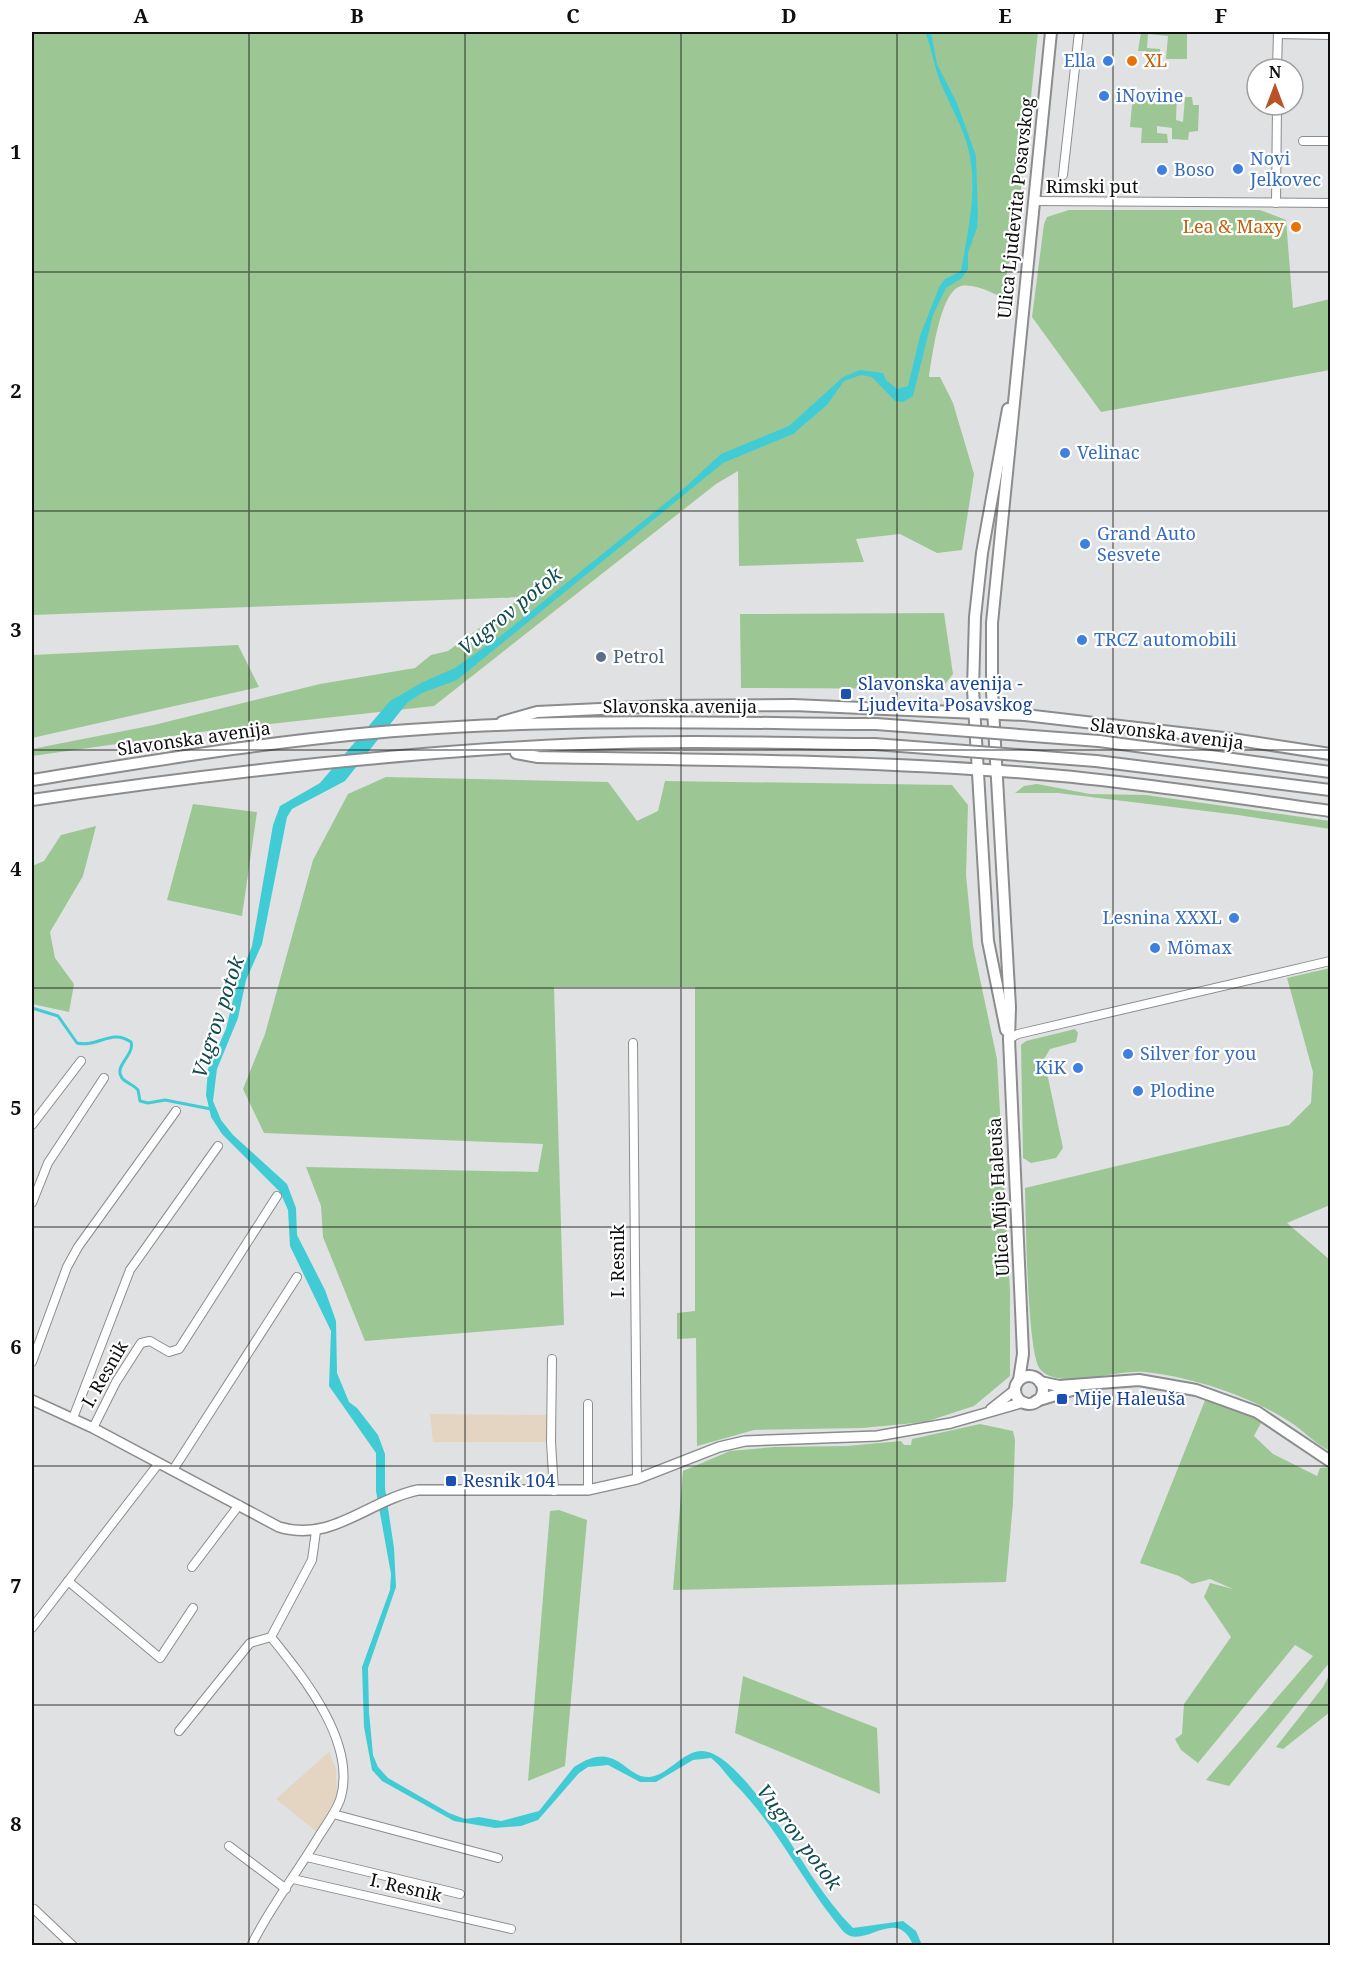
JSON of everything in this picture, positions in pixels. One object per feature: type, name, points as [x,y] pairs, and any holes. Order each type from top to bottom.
[{"type":"main road","name":"Ulica Ljudevita Posavskog","points":[[997,772],[993,713],[992,623],[1051,32]]},
{"type":"main road","name":"Ulica Ljudevita Posavskog","points":[[979,771],[974,712],[975,617],[982,553],[1003,424],[1014,388]]},
{"type":"main road","points":[[494,725],[537,712],[663,706],[793,705],[993,713],[1221,737],[1330,754]]},
{"type":"main road","name":"Slavonska avenija","points":[[32,780],[331,737],[410,730],[494,725],[688,722],[876,724],[1099,741],[1330,772]]},
{"type":"main road","name":"Slavonska avenija","points":[[32,800],[211,774],[366,760],[583,744],[705,742],[874,744],[1096,760],[1330,790]]},
{"type":"main road","points":[[501,749],[538,757],[773,760],[997,772],[1103,780],[1330,811]]},
{"type":"main road","name":"Ulica Mije Haleuša","points":[[979,771],[990,955],[1009,1039]]},
{"type":"main road","name":"Ulica Mije Haleuša","points":[[997,772],[1010,1007],[1009,1039],[1023,1354],[1017,1385]]},
{"type":"main road","name":"Ulica Mije Haleuša","points":[[1023,1354],[1038,1380]]},
{"type":"main road","points":[[1092,1383],[1036,1401],[1024,1402],[1018,1398],[1017,1385],[1028,1376],[1059,1386],[1124,1380],[1161,1383],[1231,1401],[1266,1417],[1330,1461]]},
{"type":"main road","points":[[1036,1401],[1042,1390],[1038,1380]]},
{"type":"street","points":[[1063,175],[1079,32]]},
{"type":"street","points":[[1277,57],[1278,33],[1330,35]]},
{"type":"street","points":[[1276,117],[1276,203]]},
{"type":"street","points":[[1303,141],[1330,141]]},
{"type":"street","name":"Rimski put","points":[[1034,201],[1330,203]]},
{"type":"street","points":[[1009,1039],[1018,1034],[1330,961]]},
{"type":"street","name":"I. Resnik","points":[[633,1043],[637,1479]]},
{"type":"street","points":[[32,1125],[81,1061]]},
{"type":"street","points":[[32,1203],[48,1163],[104,1078]]},
{"type":"street","points":[[32,1362],[67,1267],[78,1247],[176,1111]]},
{"type":"street","name":"I. Resnik","points":[[73,1418],[130,1270],[218,1146]]},
{"type":"street","name":"I. Resnik","points":[[93,1428],[116,1382],[141,1343],[150,1341],[169,1352],[179,1349],[277,1196]]},
{"type":"street","points":[[173,1470],[297,1277]]},
{"type":"street","points":[[552,1359],[551,1442],[554,1491]]},
{"type":"street","name":"I. Resnik","points":[[975,1417],[1001,1404],[1017,1385]]},
{"type":"street","name":"I. Resnik","points":[[32,1400],[93,1428],[279,1527],[294,1531],[316,1531],[328,1528],[396,1494],[439,1489],[588,1490],[637,1479],[719,1448],[745,1441],[877,1436],[975,1417],[1024,1402]]},
{"type":"street","points":[[588,1404],[588,1490]]},
{"type":"street","points":[[32,1628],[159,1462]]},
{"type":"street","points":[[192,1566],[239,1505]]},
{"type":"street","points":[[179,1731],[250,1643],[271,1637],[312,1560],[316,1531]]},
{"type":"street","points":[[68,1581],[160,1658],[193,1608]]},
{"type":"street","points":[[251,1946],[262,1923],[293,1879],[333,1814],[341,1795],[342,1753],[310,1685],[271,1637]]},
{"type":"street","points":[[333,1814],[498,1857]]},
{"type":"street","points":[[229,1846],[286,1888]]},
{"type":"street","name":"I. Resnik","points":[[307,1857],[460,1894]]},
{"type":"street","name":"I. Resnik","points":[[293,1879],[512,1929]]},
{"type":"street","points":[[34,1909],[73,1946]]},
{"type":"shaded area","points":[[430,1414],[548,1415],[548,1442],[433,1442]]},
{"type":"shaded area","points":[[329,1752],[336,1769],[337,1795],[317,1832],[276,1799]]},
{"type":"green space","points":[[32,32],[1038,32],[1017,226],[1006,277],[1006,299],[966,285],[954,291],[942,312],[929,377],[940,377],[953,403],[974,474],[962,550],[937,553],[900,534],[856,539],[864,562],[739,566],[738,471],[716,484],[434,706],[215,730],[32,756],[32,749],[154,725],[320,684],[415,668],[431,655],[448,651],[522,597],[32,615]]},
{"type":"green space","points":[[1141,32],[1200,32],[1187,34],[1187,59],[1166,59],[1168,36],[1148,34],[1147,48],[1160,49],[1160,60],[1146,59],[1146,51],[1138,51]]},
{"type":"green space","points":[[1133,93],[1177,94],[1176,120],[1183,122],[1185,97],[1192,97],[1193,105],[1199,105],[1198,131],[1189,132],[1188,140],[1172,139],[1172,128],[1157,126],[1157,133],[1167,134],[1168,143],[1141,143],[1142,128],[1130,127]]},
{"type":"green space","points":[[1069,210],[1260,210],[1286,220],[1293,308],[1330,299],[1330,370],[1101,412],[1032,317],[1044,224],[1047,217]]},
{"type":"green space","points":[[944,613],[953,674],[941,689],[741,688],[740,614]]},
{"type":"green space","points":[[238,645],[259,687],[32,738],[32,655]]},
{"type":"green space","points":[[386,777],[608,782],[637,821],[658,811],[665,781],[952,785],[968,805],[966,875],[973,946],[997,1059],[1010,1292],[1010,1376],[974,1406],[925,1422],[862,1428],[754,1430],[697,1446],[696,1338],[677,1339],[677,1313],[695,1311],[695,987],[554,987],[564,1325],[365,1341],[323,1237],[321,1206],[306,1167],[538,1172],[543,1144],[264,1133],[243,1089],[265,1034],[313,860],[348,794]]},
{"type":"green space","points":[[1037,784],[1090,794],[1146,795],[1330,821],[1330,829],[1238,815],[1058,793],[1015,793],[1024,786]]},
{"type":"green space","points":[[193,804],[257,812],[242,916],[167,900]]},
{"type":"green space","points":[[96,826],[83,876],[50,932],[55,958],[74,984],[69,1012],[32,1004],[32,866],[44,861],[61,835]]},
{"type":"green space","points":[[1330,968],[1330,1205],[1287,1223],[1330,1260],[1330,1451],[1290,1422],[1257,1404],[1201,1383],[1145,1372],[1074,1379],[1048,1375],[1040,1369],[1032,1338],[1025,1188],[1289,1125],[1311,1103],[1313,1072],[1287,978]]},
{"type":"green space","points":[[1075,1029],[1078,1033],[1076,1042],[1050,1049],[1044,1059],[1063,1148],[1056,1158],[1031,1163],[1023,1158],[1021,1045],[1026,1041]]},
{"type":"green space","points":[[1206,1398],[1245,1411],[1262,1421],[1254,1436],[1273,1454],[1317,1476],[1320,1468],[1330,1467],[1330,1662],[1229,1786],[1206,1780],[1313,1656],[1295,1645],[1198,1763],[1181,1750],[1175,1739],[1182,1734],[1184,1704],[1231,1637],[1204,1597],[1210,1583],[1233,1589],[1210,1579],[1192,1584],[1179,1576],[1140,1563]]},
{"type":"green space","points":[[980,1424],[1013,1431],[1015,1440],[1013,1503],[1006,1582],[673,1590],[683,1471],[730,1451],[774,1447],[847,1446],[901,1441],[904,1445],[911,1445],[912,1439]]},
{"type":"green space","points":[[559,1510],[587,1520],[565,1766],[528,1781],[550,1511]]},
{"type":"green space","points":[[1330,1673],[1330,1712],[1283,1749],[1276,1747],[1323,1687]]},
{"type":"green space","points":[[743,1676],[877,1728],[880,1794],[735,1733]]},
{"type":"water","points":[[925,32],[931,32],[937,64],[957,103],[976,156],[978,216],[977,228],[968,253],[968,269],[962,278],[946,288],[933,315],[913,396],[903,402],[895,401],[872,377],[861,375],[844,381],[827,405],[793,434],[723,463],[457,680],[422,693],[407,703],[345,781],[292,809],[287,817],[262,944],[246,980],[238,1018],[217,1069],[213,1101],[221,1120],[233,1135],[287,1184],[296,1208],[297,1235],[325,1290],[336,1321],[337,1373],[349,1402],[357,1408],[378,1435],[385,1454],[385,1488],[394,1548],[396,1587],[368,1668],[373,1755],[378,1767],[388,1778],[449,1813],[465,1819],[479,1817],[501,1821],[539,1811],[574,1767],[589,1759],[600,1756],[610,1758],[640,1776],[649,1777],[662,1773],[688,1755],[702,1751],[717,1756],[749,1785],[824,1894],[853,1928],[903,1921],[916,1931],[922,1945],[913,1945],[906,1933],[898,1928],[888,1928],[859,1937],[850,1936],[842,1930],[763,1817],[711,1758],[693,1760],[656,1782],[640,1782],[608,1765],[588,1767],[579,1773],[538,1820],[521,1826],[495,1828],[454,1821],[382,1781],[372,1770],[364,1727],[362,1667],[390,1590],[391,1574],[376,1491],[376,1453],[329,1386],[331,1331],[290,1246],[288,1210],[280,1192],[222,1134],[211,1117],[206,1095],[208,1069],[226,1029],[237,983],[252,946],[273,825],[280,806],[320,783],[390,701],[423,682],[455,668],[503,634],[683,489],[721,454],[789,426],[843,377],[860,370],[883,373],[886,380],[897,389],[908,386],[920,336],[939,287],[945,279],[961,271],[972,200],[972,172],[968,148],[939,78]]},
{"type":"waterway","points":[[32,1008],[58,1016],[77,1043],[91,1043],[111,1037],[124,1038],[131,1042],[130,1051],[120,1069],[120,1074],[124,1080],[138,1090],[140,1101],[148,1103],[165,1100],[211,1109]]},
{"type":"place","name":"Ella","points":[[1108,61]]},
{"type":"place","name":"XL","points":[[1132,61]]},
{"type":"place","name":"iNovine","points":[[1104,96]]},
{"type":"place","name":"Novi Jelkovec","points":[[1238,169]]},
{"type":"place","name":"Boso","points":[[1162,170]]},
{"type":"place","name":"Lea & Maxy","points":[[1296,227]]},
{"type":"place","name":"Velinac","points":[[1065,453]]},
{"type":"place","name":"Grand Auto Sesvete","points":[[1085,544]]},
{"type":"place","name":"TRCZ automobili","points":[[1082,640]]},
{"type":"place","name":"Petrol","points":[[601,657]]},
{"type":"place","name":"Slavonska avenija - Ljudevita Posavskog","points":[[846,694]]},
{"type":"place","name":"Lesnina XXXL","points":[[1234,918]]},
{"type":"place","name":"Mömax","points":[[1155,948]]},
{"type":"place","name":"Silver for you","points":[[1128,1054]]},
{"type":"place","name":"KiK","points":[[1078,1068]]},
{"type":"place","name":"Plodine","points":[[1138,1091]]},
{"type":"place","name":"Mije Haleuša","points":[[1062,1399]]},
{"type":"place","name":"Resnik 104","points":[[451,1481]]},
{"type":"water label","name":"Vugrov potok","points":[[510,611]]},
{"type":"water label","name":"Vugrov potok","points":[[218,1017]]},
{"type":"water label","name":"Vugrov potok","points":[[799,1837]]}]
